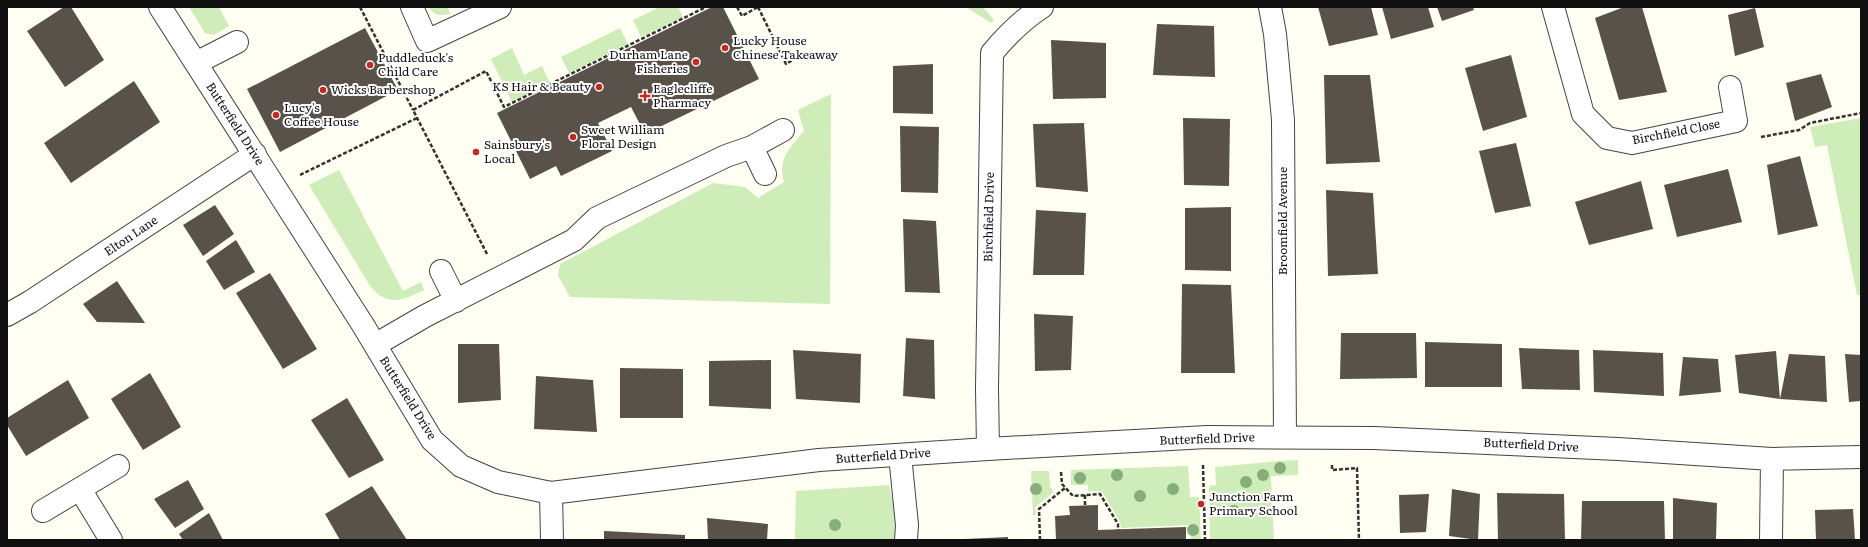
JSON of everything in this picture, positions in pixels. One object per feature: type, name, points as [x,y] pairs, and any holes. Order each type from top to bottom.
[{"type":"street","name":"Butterfield Drive","points":[[160,7],[375,345],[432,440],[461,466],[498,482],[551,493],[819,460],[1208,437],[1374,438],[1610,449],[1772,459],[1861,457]]},
{"type":"street","points":[[412,7],[427,41],[500,7]]},
{"type":"street","name":"Birchfield Drive","points":[[988,449],[992,53],[1011,30],[1026,17],[1042,7]]},
{"type":"street","name":"Broomfield Avenue","points":[[1270,7],[1283,120],[1285,437]]},
{"type":"street","name":"Birchfield Close","points":[[1553,7],[1583,114],[1606,138],[1632,143],[1736,121],[1730,87]]},
{"type":"street","points":[[196,63],[237,42]]},
{"type":"street","points":[[375,345],[574,240],[597,218],[726,156],[752,147],[784,130]]},
{"type":"street","points":[[752,147],[765,174]]},
{"type":"street","name":"Elton Lane","points":[[7,316],[43,294],[254,154]]},
{"type":"street","points":[[441,271],[456,301]]},
{"type":"street","points":[[900,455],[907,526],[906,540]]},
{"type":"street","points":[[1771,540],[1772,459]]},
{"type":"street","points":[[43,511],[118,466]]},
{"type":"street","points":[[80,489],[111,540]]},
{"type":"street","points":[[551,493],[552,540]]},
{"type":"path","points":[[360,7],[489,257]]},
{"type":"path","points":[[413,110],[486,71],[504,107],[706,7]]},
{"type":"path","points":[[737,7],[742,16],[758,7],[786,64],[796,58]]},
{"type":"path","points":[[1761,137],[1799,130],[1810,123],[1861,113]]},
{"type":"path","points":[[294,178],[417,118]]},
{"type":"path","points":[[1331,459],[1332,470],[1357,468],[1359,540]]},
{"type":"path","points":[[1203,462],[1205,540]]},
{"type":"path","points":[[1061,468],[1062,484],[1073,496],[1100,494],[1118,524],[1118,530]]},
{"type":"path","points":[[1040,540],[1039,509],[1065,488]]},
{"type":"path","points":[[1085,495],[1085,506]]},
{"type":"green space","points":[[189,7],[219,7],[229,26],[214,35],[205,33]]},
{"type":"green space","points":[[429,7],[448,7],[450,14],[435,14]]},
{"type":"green space","points":[[660,7],[678,7],[683,17],[641,37],[633,20]]},
{"type":"green space","points":[[966,7],[983,7],[994,20],[991,23]]},
{"type":"green space","points":[[620,28],[628,44],[569,73],[561,57]]},
{"type":"green space","points":[[512,48],[524,75],[542,66],[550,83],[512,102],[491,59]]},
{"type":"green space","points":[[831,94],[830,304],[570,297],[558,276],[560,264],[713,183],[745,187],[758,198],[784,182],[782,167],[786,154],[804,131],[798,110]]},
{"type":"green space","points":[[1861,118],[1861,295],[1857,295],[1827,145],[1815,147],[1810,127]]},
{"type":"green space","points":[[339,170],[403,291],[421,282],[424,290],[408,297],[395,300],[383,297],[370,286],[309,185]]},
{"type":"green space","points":[[1298,460],[1298,475],[1271,476],[1274,540],[1210,540],[1209,486],[1216,485],[1215,467]]},
{"type":"green space","points":[[1188,466],[1190,497],[1199,497],[1201,540],[1191,540],[1190,525],[1121,528],[1120,522],[1102,491],[1088,491],[1088,485],[1071,485],[1071,470]]},
{"type":"green space","points":[[1031,471],[1049,471],[1050,487],[1054,492],[1035,507],[1036,515],[1033,515]]},
{"type":"green space","points":[[889,485],[894,508],[895,540],[795,540],[796,491]]},
{"type":"building","points":[[64,7],[71,7],[104,60],[65,87],[27,31]]},
{"type":"building","points":[[712,7],[723,7],[759,79],[645,134],[631,107],[598,123],[612,151],[561,176],[556,166],[530,179],[497,113]]},
{"type":"building","points":[[1318,7],[1371,7],[1378,35],[1329,46]]},
{"type":"building","points":[[1382,7],[1428,7],[1434,27],[1391,39]]},
{"type":"building","points":[[1437,7],[1473,7],[1474,10],[1442,21]]},
{"type":"building","points":[[1624,7],[1642,7],[1667,92],[1619,100],[1595,18]]},
{"type":"building","points":[[1755,8],[1764,47],[1735,56],[1728,15]]},
{"type":"building","points":[[1157,24],[1214,26],[1215,77],[1153,75]]},
{"type":"building","points":[[365,28],[398,90],[280,152],[247,89]]},
{"type":"building","points":[[1051,40],[1106,43],[1106,98],[1053,99]]},
{"type":"building","points":[[1511,55],[1527,117],[1483,131],[1465,68]]},
{"type":"building","points":[[933,64],[933,114],[893,113],[893,66]]},
{"type":"building","points":[[1821,74],[1832,107],[1795,121],[1786,83]]},
{"type":"building","points":[[1324,75],[1370,75],[1380,162],[1326,164]]},
{"type":"building","points":[[134,81],[160,122],[71,183],[44,143]]},
{"type":"building","points":[[1183,118],[1230,119],[1229,186],[1184,185]]},
{"type":"building","points":[[1084,123],[1088,192],[1036,187],[1033,124]]},
{"type":"building","points":[[900,126],[939,127],[938,193],[901,192]]},
{"type":"building","points":[[1516,143],[1531,206],[1495,213],[1479,151]]},
{"type":"building","points":[[1800,156],[1818,226],[1778,235],[1767,165]]},
{"type":"building","points":[[1728,169],[1742,222],[1677,237],[1664,185]]},
{"type":"building","points":[[1641,181],[1653,229],[1589,245],[1575,202]]},
{"type":"building","points":[[1326,190],[1373,193],[1378,274],[1328,276]]},
{"type":"building","points":[[215,205],[234,234],[203,256],[183,225]]},
{"type":"building","points":[[1231,207],[1231,271],[1185,270],[1185,208]]},
{"type":"building","points":[[1036,210],[1086,213],[1084,275],[1033,275]]},
{"type":"building","points":[[903,219],[936,221],[940,293],[905,292]]},
{"type":"building","points":[[236,240],[255,272],[224,290],[206,261]]},
{"type":"building","points":[[270,273],[317,349],[283,369],[236,293]]},
{"type":"building","points":[[117,281],[145,323],[97,322],[83,304]]},
{"type":"building","points":[[1182,284],[1231,285],[1235,373],[1181,373]]},
{"type":"building","points":[[1034,314],[1073,316],[1071,370],[1035,371]]},
{"type":"building","points":[[1341,333],[1416,333],[1417,378],[1340,379]]},
{"type":"building","points":[[906,338],[934,340],[935,399],[903,396]]},
{"type":"building","points":[[1425,342],[1502,344],[1502,387],[1425,387]]},
{"type":"building","points":[[458,344],[499,344],[501,400],[458,403]]},
{"type":"building","points":[[1519,348],[1579,350],[1580,390],[1522,389]]},
{"type":"building","points":[[793,350],[861,354],[860,403],[796,399]]},
{"type":"building","points":[[1593,350],[1663,353],[1664,396],[1594,392]]},
{"type":"building","points":[[1776,351],[1780,399],[1739,393],[1735,355]]},
{"type":"building","points":[[1789,354],[1825,356],[1827,402],[1780,399]]},
{"type":"building","points":[[1845,354],[1861,355],[1861,401],[1849,402]]},
{"type":"building","points":[[1683,357],[1718,359],[1721,392],[1679,396]]},
{"type":"building","points":[[771,360],[771,409],[709,406],[709,361]]},
{"type":"building","points":[[620,368],[683,369],[683,418],[620,418]]},
{"type":"building","points":[[150,373],[181,427],[143,450],[111,399]]},
{"type":"building","points":[[536,376],[593,380],[597,432],[534,429]]},
{"type":"building","points":[[68,380],[89,418],[26,456],[7,425],[7,418]]},
{"type":"building","points":[[347,398],[384,460],[349,478],[311,420]]},
{"type":"building","points":[[188,480],[204,509],[175,528],[154,499]]},
{"type":"building","points":[[372,486],[407,540],[340,540],[325,514]]},
{"type":"building","points":[[1452,489],[1480,494],[1478,540],[1449,536]]},
{"type":"building","points":[[1497,493],[1564,494],[1565,540],[1498,540]]},
{"type":"building","points":[[1429,494],[1426,532],[1400,533],[1399,495]]},
{"type":"building","points":[[1673,498],[1717,503],[1716,540],[1673,540]]},
{"type":"building","points":[[1582,501],[1664,501],[1665,540],[1581,540]]},
{"type":"building","points":[[1098,505],[1098,530],[1186,527],[1186,540],[1056,540],[1055,516],[1070,515],[1069,506]]},
{"type":"building","points":[[1853,509],[1855,540],[1816,540],[1815,510]]},
{"type":"building","points":[[209,513],[223,540],[183,540],[179,534]]},
{"type":"building","points":[[707,518],[768,524],[767,540],[708,540]]},
{"type":"building","points":[[604,531],[685,535],[685,540],[604,540]]},
{"type":"building","points":[[1008,537],[1008,540],[965,539]]},
{"type":"place","name":"Lucky House Chinese Takeaway","points":[[725,48]]},
{"type":"place","name":"Durham Lane Fisheries","points":[[696,62]]},
{"type":"place","name":"Puddleduck's Child Care","points":[[370,65]]},
{"type":"place","name":"KS Hair & Beauty","points":[[599,87]]},
{"type":"place","name":"Wicks Barbershop","points":[[323,90]]},
{"type":"place","name":"Eaglecliffe Pharmacy","points":[[645,96]]},
{"type":"place","name":"Lucy's Coffee House","points":[[276,115]]},
{"type":"place","name":"Sweet William Floral Design","points":[[573,137]]},
{"type":"place","name":"Sainsbury's Local","points":[[476,152]]},
{"type":"place","name":"Junction Farm Primary School","points":[[1201,504]]}]
